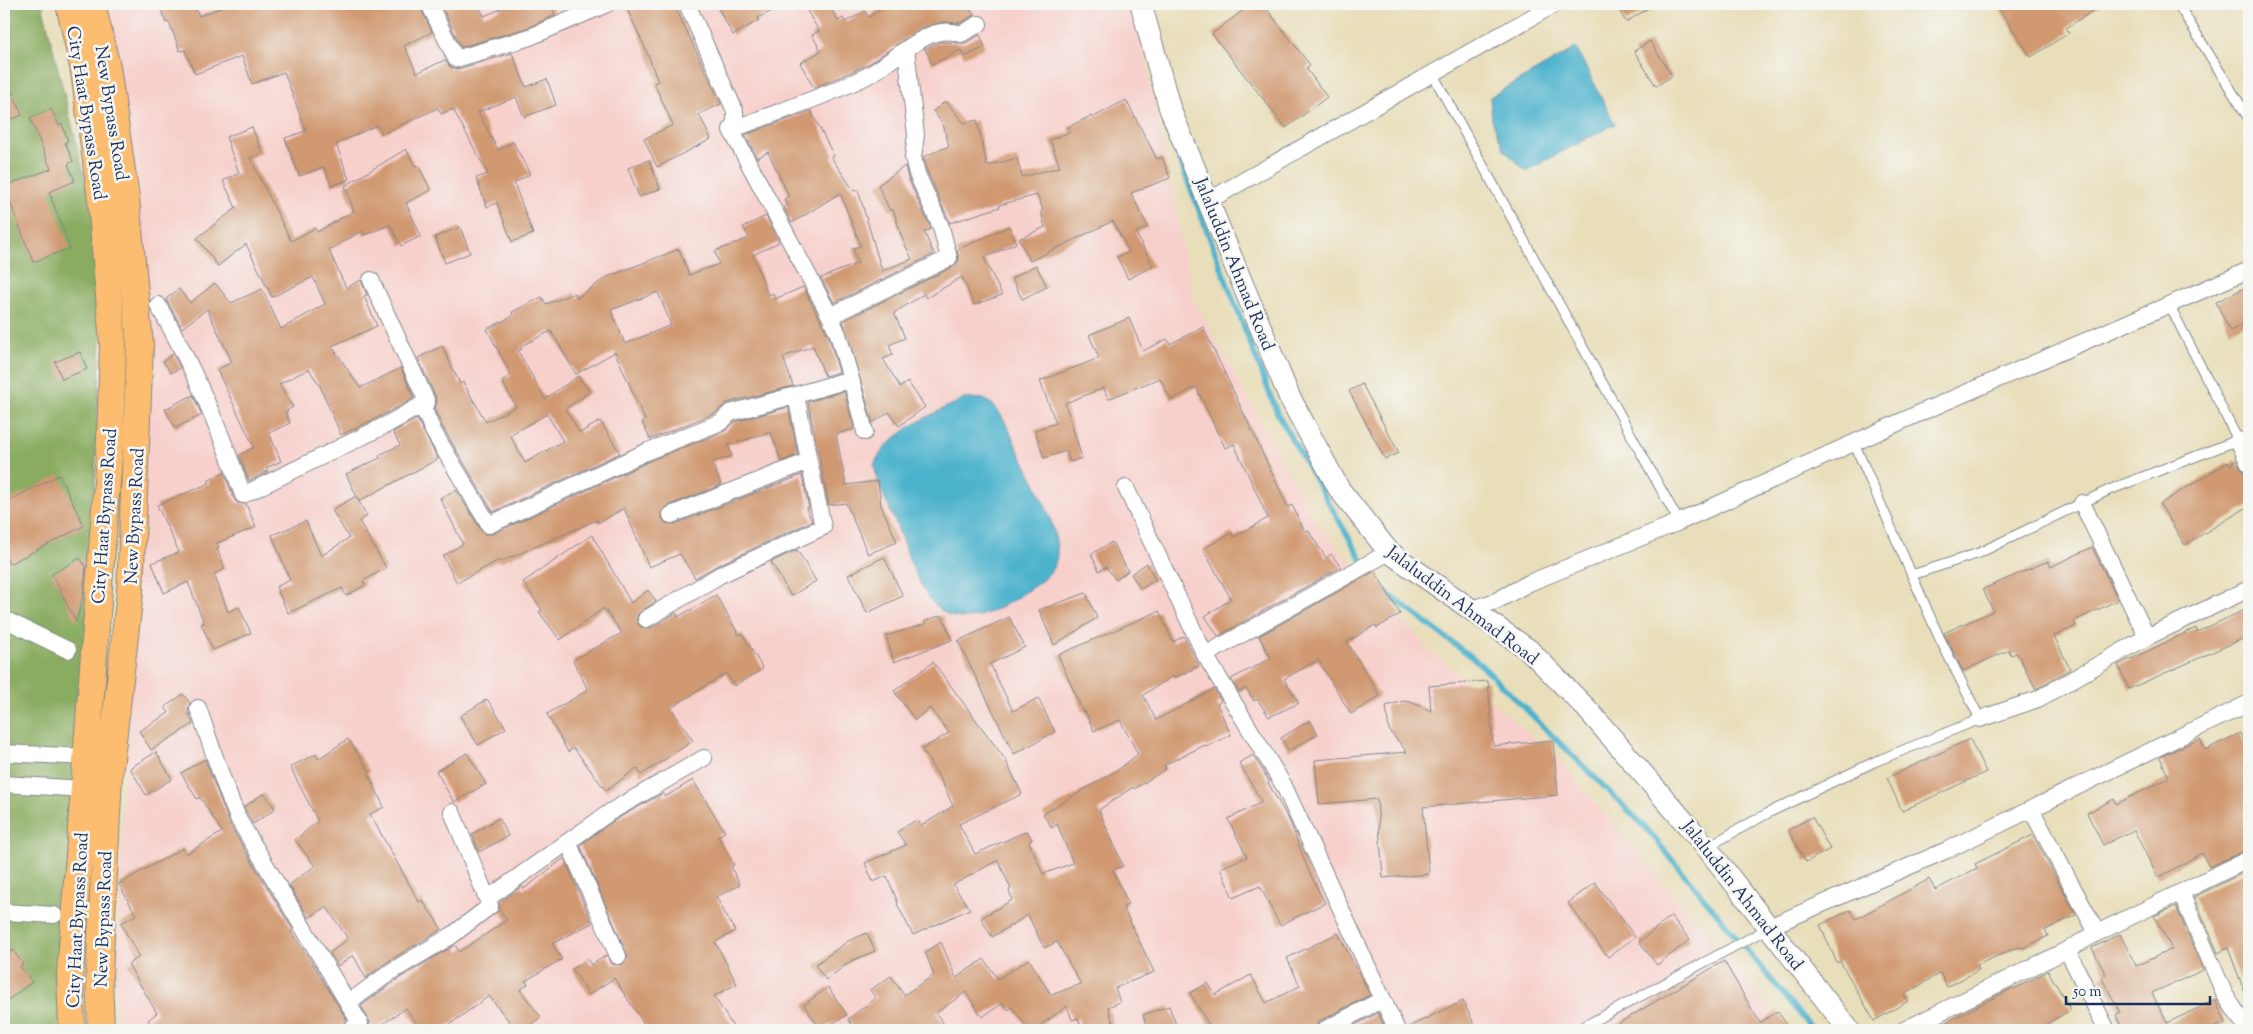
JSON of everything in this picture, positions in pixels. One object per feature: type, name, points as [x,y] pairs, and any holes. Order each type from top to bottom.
[{"type":"main road","name":"City Haat Bypass Road","points":[[68,1029],[70,974],[110,441],[113,344],[101,200],[84,71],[69,4]]},
{"type":"main road","name":"New Bypass Road","points":[[92,4],[107,66],[123,179],[140,345],[130,592],[109,776],[99,975],[101,1030]]},
{"type":"street","points":[[429,4],[456,59],[530,37],[607,4]]},
{"type":"street","points":[[687,4],[735,112],[735,121],[731,130]]},
{"type":"street","name":"Jalaluddin Ahmad Road","points":[[1141,4],[1170,109],[1289,396],[1339,489],[1389,552],[1529,650],[1587,709],[1707,848],[1849,1030]]},
{"type":"street","points":[[1208,200],[1555,4]]},
{"type":"street","points":[[731,130],[765,116],[797,107],[869,75],[924,38],[941,31],[952,31],[961,34],[979,24]]},
{"type":"street","points":[[830,316],[949,258],[941,227],[916,174],[913,157],[916,135],[906,50]]},
{"type":"street","points":[[731,130],[838,334],[865,432]]},
{"type":"street","points":[[1471,610],[1496,601],[1529,583],[1679,522],[2249,270]]},
{"type":"street","points":[[158,305],[176,337],[219,428],[243,495],[386,426],[427,402],[371,280]]},
{"type":"street","points":[[422,405],[433,431],[489,525],[648,451],[721,422],[730,413],[851,380]]},
{"type":"street","points":[[646,619],[720,575],[823,527],[796,395]]},
{"type":"street","points":[[2238,440],[2249,464]]},
{"type":"street","points":[[671,515],[808,461]]},
{"type":"street","points":[[1126,488],[1205,655],[1284,786],[1398,1030]]},
{"type":"street","points":[[2082,503],[2146,636]]},
{"type":"street","points":[[1205,655],[1389,552]]},
{"type":"street","points":[[1980,719],[2038,699],[2146,636],[2249,590]]},
{"type":"street","points":[[4,619],[68,650]]},
{"type":"street","points":[[1769,927],[1947,850],[2249,703]]},
{"type":"street","points":[[198,708],[224,778],[228,797],[240,822],[360,1023],[350,1030]]},
{"type":"street","points":[[4,753],[87,757]]},
{"type":"street","points":[[487,899],[610,812],[704,758]]},
{"type":"street","points":[[4,784],[84,789]]},
{"type":"street","points":[[2031,809],[2097,933]]},
{"type":"street","points":[[348,1002],[392,971],[451,936],[490,906],[452,812]]},
{"type":"street","points":[[568,842],[618,956]]},
{"type":"street","points":[[1904,1030],[2249,859]]},
{"type":"street","points":[[2181,893],[2224,995],[2248,1030]]},
{"type":"street","points":[[4,912],[54,915]]},
{"type":"street","points":[[2067,950],[2108,1030]]},
{"type":"street","points":[[1324,1030],[1383,998]]},
{"type":"lane","points":[[2178,4],[2249,120]]},
{"type":"lane","points":[[1432,73],[1679,522]]},
{"type":"lane","points":[[1912,575],[1979,553],[2110,490],[2238,440],[2169,304]]},
{"type":"lane","points":[[1707,848],[1770,812],[1874,762],[1980,719],[1939,637],[1854,443]]},
{"type":"lane","points":[[1577,1030],[1769,927]]},
{"type":"shaded area","points":[[93,4],[1135,4],[1193,298],[1316,523],[1429,650],[1554,754],[1787,1030],[115,1030],[143,249]]},
{"type":"green space","points":[[4,4],[42,4],[104,256],[73,1030],[4,1030]]},
{"type":"water","points":[[1576,48],[1615,124],[1526,171],[1504,150],[1492,120],[1490,97]]},
{"type":"water","points":[[964,399],[983,399],[989,402],[1004,420],[1048,514],[1053,528],[1057,554],[1053,567],[1045,578],[994,610],[972,618],[954,617],[939,609],[927,595],[907,554],[881,489],[874,465],[889,443],[900,434],[913,425]]},
{"type":"building","points":[[159,4],[194,4],[199,16],[231,4],[419,4],[432,32],[404,46],[417,73],[445,60],[450,67],[458,69],[512,53],[526,87],[547,79],[556,105],[524,117],[516,97],[478,112],[498,150],[513,142],[530,174],[514,183],[533,234],[512,242],[497,203],[487,207],[476,178],[488,174],[453,109],[441,114],[438,108],[382,134],[377,125],[336,144],[349,179],[332,186],[324,167],[299,176],[285,138],[306,131],[284,72],[252,84],[242,56],[195,74],[185,50],[180,51],[169,22],[166,23]]},
{"type":"building","points":[[455,4],[478,4],[484,16],[513,4],[551,4],[555,15],[527,28],[461,47],[443,9]]},
{"type":"building","points":[[625,4],[674,4],[721,104],[699,114],[711,139],[657,167],[644,139],[673,125],[654,83],[658,81],[646,50]]},
{"type":"building","points":[[726,4],[785,4],[758,18],[759,20],[733,35],[718,8]]},
{"type":"building","points":[[803,4],[828,4],[838,21],[843,18],[845,22],[865,11],[869,17],[886,4],[966,4],[974,15],[960,23],[944,22],[921,28],[867,65],[814,88],[800,63],[821,51],[812,35],[819,31]]},
{"type":"building","points":[[1251,4],[1263,4],[1310,65],[1306,68],[1327,97],[1286,128],[1212,34]]},
{"type":"building","points":[[1615,4],[1655,4],[1626,22]]},
{"type":"building","points":[[1996,4],[2103,4],[2066,28],[2069,33],[2031,57]]},
{"type":"building","points":[[980,35],[985,47],[964,57],[961,50],[932,64],[925,49],[940,42],[965,43]]},
{"type":"building","points":[[1650,41],[1672,76],[1656,86],[1634,51]]},
{"type":"building","points":[[4,71],[22,115],[4,122]]},
{"type":"building","points":[[1126,100],[1157,159],[1162,157],[1170,178],[1131,193],[1148,227],[1136,233],[1153,266],[1128,279],[1117,257],[1129,252],[1113,221],[1030,261],[1019,239],[1045,227],[1041,211],[1043,210],[1037,195],[999,205],[1000,207],[950,223],[927,171],[923,157],[949,146],[943,124],[933,111],[946,101],[964,123],[977,120],[987,166],[1017,158],[1022,177],[1060,167],[1050,140],[1070,132],[1068,127],[1091,116],[1092,118]]},
{"type":"building","points":[[51,109],[59,126],[62,124],[68,141],[65,142],[73,161],[68,164],[75,181],[49,192],[70,248],[33,262],[4,186],[51,169],[30,118]]},
{"type":"building","points":[[811,111],[834,156],[831,157],[854,191],[858,190],[882,271],[912,259],[902,238],[893,209],[890,211],[878,185],[905,166],[908,178],[931,229],[924,232],[934,254],[834,303],[821,278],[858,263],[853,248],[861,246],[840,193],[792,223],[784,208],[788,205],[784,199],[789,196],[768,152],[757,158],[745,135]]},
{"type":"building","points":[[252,127],[262,153],[250,158],[291,241],[315,228],[317,232],[354,211],[345,186],[406,149],[415,166],[418,165],[431,190],[406,203],[421,236],[401,246],[390,225],[364,235],[362,231],[329,250],[346,288],[361,280],[367,295],[364,296],[377,326],[332,346],[360,388],[401,368],[414,398],[341,435],[320,386],[309,369],[279,384],[293,407],[285,412],[290,423],[269,433],[281,461],[266,468],[268,471],[249,481],[239,455],[254,447],[217,370],[232,362],[207,309],[182,328],[166,299],[179,289],[190,303],[215,283],[231,303],[262,289],[281,329],[325,304],[313,277],[272,297],[246,244],[218,266],[197,238],[236,208],[223,181],[239,173],[226,137]]},
{"type":"building","points":[[649,160],[660,189],[639,197],[628,168]]},
{"type":"building","points":[[766,216],[779,242],[753,255],[768,295],[773,293],[775,299],[803,287],[829,337],[839,372],[825,376],[813,346],[783,357],[793,386],[727,403],[715,413],[650,439],[642,422],[645,420],[615,352],[576,374],[551,331],[521,346],[522,349],[518,351],[545,399],[578,376],[590,392],[565,409],[580,433],[600,421],[620,453],[493,512],[442,426],[434,408],[437,403],[436,398],[418,358],[442,346],[460,384],[463,382],[486,422],[516,407],[502,381],[511,375],[487,329],[513,316],[512,312],[542,297],[546,304],[575,293],[577,298],[607,277],[679,249],[689,275],[719,264],[715,251],[749,238],[743,227]],"holes":[[[658,292],[671,325],[625,344],[611,310]],[[547,414],[563,441],[525,463],[510,435]]]},
{"type":"building","points":[[1009,226],[1016,243],[984,258],[1002,295],[974,305],[962,277],[926,298],[924,294],[894,313],[905,338],[889,345],[893,355],[883,359],[900,387],[908,382],[925,407],[899,426],[889,412],[873,423],[843,321],[953,267],[959,260],[957,250]]},
{"type":"building","points":[[460,227],[470,253],[445,263],[435,237]]},
{"type":"building","points":[[1036,265],[1047,287],[1022,299],[1012,278]]},
{"type":"building","points":[[2244,288],[2249,299],[2249,321],[2230,331],[2216,302]]},
{"type":"building","points":[[1129,318],[1143,351],[1167,339],[1170,344],[1203,327],[1288,507],[1292,505],[1305,532],[1308,530],[1326,558],[1331,554],[1341,567],[1218,636],[1205,616],[1231,599],[1203,549],[1232,533],[1234,537],[1268,518],[1234,444],[1225,448],[1196,387],[1171,400],[1160,378],[1108,399],[1104,388],[1065,403],[1082,458],[1070,462],[1066,451],[1044,458],[1035,430],[1056,423],[1040,381],[1099,358],[1089,335]]},
{"type":"building","points":[[80,352],[87,369],[62,379],[55,362]]},
{"type":"building","points":[[173,354],[180,368],[171,373],[163,361]]},
{"type":"building","points":[[1362,384],[1399,453],[1385,459],[1349,391]]},
{"type":"building","points":[[844,391],[854,429],[836,434],[846,485],[878,481],[881,505],[897,542],[868,554],[846,503],[829,505],[808,402]]},
{"type":"building","points":[[193,395],[202,415],[175,428],[165,409]]},
{"type":"building","points":[[788,407],[798,455],[781,461],[771,432],[728,445],[732,456],[712,462],[721,485],[667,506],[661,513],[662,518],[665,523],[675,524],[802,475],[809,508],[806,508],[812,521],[716,566],[695,578],[680,554],[649,567],[624,508],[598,523],[597,520],[500,562],[499,560],[457,583],[443,556],[463,544],[440,498],[456,490],[484,534],[493,534],[652,460],[725,431],[735,422]]},
{"type":"building","points":[[417,419],[438,459],[359,501],[346,474],[380,458],[379,455],[400,445],[393,432]]},
{"type":"building","points":[[2236,460],[2243,472],[2249,474],[2249,506],[2185,545],[2160,504],[2228,462],[2230,465]]},
{"type":"building","points":[[224,472],[234,499],[237,503],[246,504],[256,527],[217,543],[219,547],[217,549],[225,569],[214,574],[228,612],[239,607],[251,633],[213,650],[201,624],[204,623],[188,582],[164,593],[152,563],[179,552],[157,505],[210,483],[208,481]]},
{"type":"building","points":[[59,475],[84,526],[9,564],[4,553],[4,503]]},
{"type":"building","points":[[356,496],[367,516],[359,521],[386,568],[363,581],[365,585],[346,596],[342,588],[288,613],[276,587],[290,580],[272,535],[306,521],[321,556],[349,538],[332,510]]},
{"type":"building","points":[[592,535],[631,603],[648,590],[656,601],[638,614],[636,620],[641,627],[651,628],[676,613],[678,617],[716,595],[739,635],[742,633],[763,669],[734,686],[726,673],[671,708],[693,741],[641,775],[637,768],[606,791],[574,748],[568,752],[547,714],[588,690],[573,660],[622,633],[604,608],[560,640],[539,612],[542,610],[523,582]]},
{"type":"building","points":[[1112,542],[1128,571],[1116,580],[1106,567],[1099,571],[1091,554]]},
{"type":"building","points":[[2092,547],[2118,600],[2074,621],[2076,626],[2054,636],[2070,669],[2036,689],[2017,653],[2011,655],[2009,650],[1963,671],[1944,633],[1993,611],[1983,589],[2048,561],[2051,567]]},
{"type":"building","points":[[797,550],[816,581],[791,596],[771,562]]},
{"type":"building","points":[[884,557],[903,596],[867,613],[848,575]]},
{"type":"building","points":[[80,558],[86,567],[83,597],[76,622],[52,574]]},
{"type":"building","points":[[1147,563],[1155,580],[1141,589],[1131,574]]},
{"type":"building","points":[[1375,571],[1400,614],[1377,628],[1375,625],[1347,642],[1380,696],[1351,714],[1318,660],[1284,679],[1299,703],[1269,717],[1257,699],[1254,701],[1246,688],[1239,692],[1231,679],[1271,658],[1259,636]]},
{"type":"building","points":[[1086,593],[1097,618],[1054,645],[1039,610]]},
{"type":"building","points":[[2249,608],[2249,636],[2129,689],[2118,665],[2196,628],[2197,632]]},
{"type":"building","points":[[1159,611],[1173,642],[1184,636],[1199,666],[1174,678],[1173,676],[1143,695],[1156,720],[1214,689],[1221,701],[1217,704],[1231,735],[1164,765],[1166,769],[1134,789],[1133,787],[1099,810],[1123,866],[1113,870],[1128,904],[1123,907],[1154,972],[1115,988],[1120,1002],[1108,1007],[1115,1030],[1082,1030],[1078,1018],[1072,1020],[1067,1006],[1034,1030],[1029,1030],[1012,1007],[1008,1010],[1003,1003],[982,1017],[966,992],[936,1013],[948,1030],[856,1030],[848,1019],[876,998],[870,990],[891,976],[904,995],[934,975],[925,952],[941,942],[956,978],[984,959],[998,979],[1029,959],[1051,995],[1081,984],[1057,942],[1044,948],[1028,915],[992,937],[981,918],[1012,900],[1009,890],[1011,889],[998,860],[953,885],[970,909],[913,935],[897,904],[887,876],[873,882],[865,863],[906,845],[897,832],[916,820],[921,826],[953,806],[941,780],[922,749],[949,733],[930,708],[915,720],[894,691],[933,662],[1005,759],[1022,794],[959,824],[975,854],[1027,831],[1032,840],[1029,842],[1043,874],[1073,863],[1057,824],[1052,828],[1043,814],[1119,769],[1138,754],[1120,720],[1094,731],[1085,711],[1083,712],[1058,655]]},
{"type":"building","points":[[942,615],[952,640],[894,662],[886,636],[925,624],[925,621]]},
{"type":"building","points":[[1009,617],[1025,647],[990,664],[1013,711],[1038,698],[1055,732],[1014,754],[958,641]]},
{"type":"building","points":[[1488,681],[1493,746],[1553,740],[1558,795],[1423,807],[1429,874],[1383,878],[1377,799],[1319,804],[1315,760],[1407,752],[1389,730],[1386,706],[1404,701],[1431,711],[1429,686]]},
{"type":"building","points":[[183,694],[190,703],[188,711],[193,724],[151,750],[139,731],[169,713],[165,707]]},
{"type":"building","points":[[487,699],[506,728],[478,745],[460,716]]},
{"type":"building","points":[[1310,720],[1318,734],[1289,751],[1281,738]]},
{"type":"building","points":[[2240,733],[2249,752],[2249,849],[2209,867],[2202,853],[2158,878],[2134,830],[2103,845],[2087,813],[2114,799],[2116,804],[2169,778],[2160,757],[2200,739],[2205,750]]},
{"type":"building","points":[[348,739],[370,772],[368,773],[384,807],[370,814],[419,902],[422,900],[442,929],[387,962],[366,978],[353,955],[338,966],[330,953],[348,939],[326,906],[309,918],[289,885],[315,866],[295,840],[318,821],[290,767],[316,754],[318,759]]},
{"type":"building","points":[[1970,739],[1986,772],[1902,811],[1887,778]]},
{"type":"building","points":[[156,752],[172,779],[146,795],[130,768]]},
{"type":"building","points":[[467,753],[486,784],[454,802],[436,771]]},
{"type":"building","points":[[1253,755],[1290,822],[1308,870],[1325,903],[1280,925],[1260,886],[1233,898],[1220,868],[1247,857],[1228,819],[1262,802],[1239,763]]},
{"type":"building","points":[[205,759],[231,827],[293,930],[291,932],[347,1020],[341,1025],[340,1030],[155,1030],[148,1020],[157,1013],[128,964],[139,957],[121,923],[136,915],[119,884],[183,848],[186,854],[222,832],[200,797],[197,799],[181,773]]},
{"type":"building","points":[[693,780],[725,832],[718,836],[734,865],[731,867],[740,885],[716,897],[735,931],[715,942],[737,984],[714,996],[735,1030],[648,1030],[614,978],[589,995],[572,969],[587,959],[591,965],[607,955],[612,964],[622,965],[628,957],[580,845],[615,820],[663,793],[665,797]]},
{"type":"building","points":[[264,793],[275,809],[253,824],[244,807]]},
{"type":"building","points":[[1812,817],[1830,849],[1806,862],[1788,830]]},
{"type":"building","points":[[499,818],[508,836],[479,852],[472,834]]},
{"type":"building","points":[[2033,835],[2076,915],[2045,930],[2048,936],[2024,948],[2018,947],[1977,965],[1979,970],[1947,987],[1940,973],[1904,995],[1908,1001],[1874,1021],[1840,961],[1837,963],[1820,925],[1850,910],[1856,919],[1929,879],[1935,890],[1977,868],[1975,864]]},
{"type":"building","points":[[564,858],[592,923],[552,944],[562,959],[525,981],[528,984],[520,990],[541,1017],[524,1030],[516,1030],[489,996],[442,1030],[421,1030],[406,1008],[374,1030],[367,1030],[370,1022],[361,1006],[398,979],[455,945],[459,952],[507,920],[499,910],[499,903],[522,886],[524,889]]},
{"type":"building","points":[[2249,870],[2248,1001],[2228,948],[2218,953],[2194,897]]},
{"type":"building","points":[[1595,882],[1635,937],[1608,957],[1568,903]]},
{"type":"building","points":[[2176,906],[2203,970],[2152,993],[2167,1023],[2215,1000],[2226,1023],[2209,1030],[2123,1030],[2116,1015],[2120,1012],[2101,977],[2106,975],[2092,948],[2120,934],[2136,966],[2172,949],[2154,916]]},
{"type":"building","points":[[1671,916],[1690,940],[1657,965],[1639,942]]},
{"type":"building","points":[[867,933],[875,951],[851,961],[826,980],[815,965],[848,941]]},
{"type":"building","points":[[1338,933],[1370,995],[1319,1021],[1314,1030],[1212,1030],[1190,993],[1208,983],[1215,995],[1251,975],[1266,1003],[1300,986],[1287,958]]},
{"type":"building","points":[[4,947],[9,953],[13,950],[23,964],[20,966],[32,982],[4,1003]]},
{"type":"building","points":[[1724,961],[1760,1023],[1777,1011],[1791,1030],[1607,1030]]},
{"type":"building","points":[[2048,971],[2071,1010],[2036,1030],[1931,1030],[2014,989]]},
{"type":"building","points":[[828,987],[847,1015],[821,1030],[804,1005]]},
{"type":"building","points":[[1463,1001],[1477,1030],[1407,1030],[1406,1028]]},
{"type":"building","points":[[1169,1006],[1178,1030],[1148,1030],[1143,1015]]},
{"type":"building","points":[[1378,1013],[1386,1030],[1345,1030]]},
{"type":"waterway","points":[[1166,125],[1278,415],[1364,564]]},
{"type":"waterway","points":[[1384,591],[1478,662],[1646,828],[1813,1030]]}]
